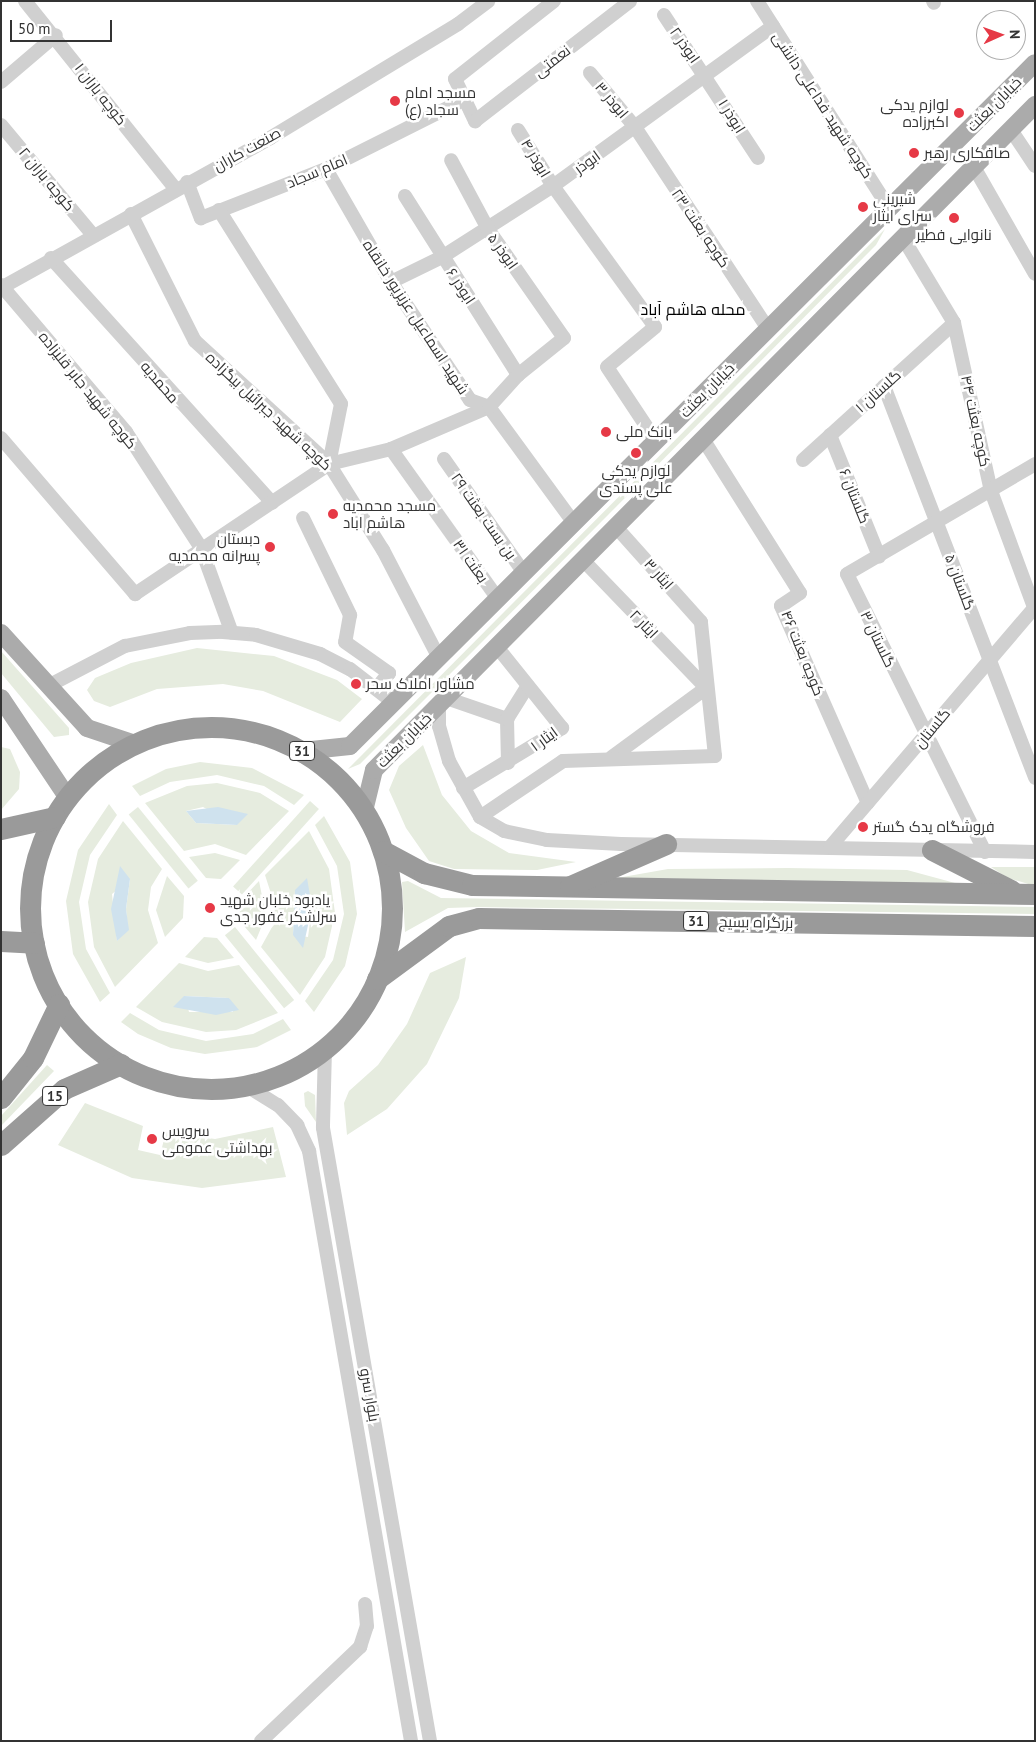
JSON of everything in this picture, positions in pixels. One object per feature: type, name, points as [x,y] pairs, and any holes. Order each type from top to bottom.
[{"type":"highway","name":"31","points":[[219,727],[262,734],[302,751],[337,778],[364,812],[383,851],[392,916],[377,979],[355,1017],[325,1049],[288,1072],[247,1086],[182,1086],[121,1064],[86,1038],[58,1004],[34,944],[33,878],[55,817],[68,798],[98,767],[135,744],[176,730],[219,727]]},
{"type":"highway","points":[[1,829],[55,817]]},
{"type":"highway","points":[[562,889],[666,844]]},
{"type":"highway","points":[[932,850],[1025,893]]},
{"type":"highway","name":"31","points":[[383,851],[450,881],[562,889],[792,887],[1025,893]]},
{"type":"highway","name":"بزرگراه بسیج","points":[[377,979],[449,926],[479,918],[1035,926]]},
{"type":"highway","points":[[1,942],[34,944]]},
{"type":"highway","points":[[1,1098],[33,1058],[58,1004]]},
{"type":"highway","name":"15","points":[[1,1145],[64,1089],[121,1064]]},
{"type":"main road","name":"خیابان بعثت","points":[[302,751],[350,746],[1035,63]]},
{"type":"main road","name":"خیابان بعثت","points":[[364,812],[374,770],[1035,106]]},
{"type":"main road","points":[[889,208],[904,238]]},
{"type":"main road","points":[[1,632],[88,728],[135,744]]},
{"type":"main road","points":[[1,698],[68,798]]},
{"type":"street","name":"کوچه باران ۱","points":[[25,1],[56,35],[174,188]]},
{"type":"street","name":"صنعت کاران","points":[[2,287],[174,188],[270,138],[458,24],[488,1]]},
{"type":"street","points":[[465,99],[454,79],[554,1]]},
{"type":"street","name":"نعمتی","points":[[465,99],[475,121],[630,1]]},
{"type":"street","name":"کوچه شهید فداعلی دانشی","points":[[757,1],[889,208]]},
{"type":"street","name":"ابوذر ۲","points":[[664,15],[706,74]]},
{"type":"street","name":"ابوذر","points":[[391,282],[442,257],[553,186],[773,26]]},
{"type":"street","points":[[1,82],[56,35]]},
{"type":"street","name":"ابوذر ۳","points":[[590,73],[635,127]]},
{"type":"street","name":"ابوذر ۱","points":[[706,74],[758,158]]},
{"type":"street","name":"امام سجاد","points":[[187,182],[201,218],[326,169],[465,99]]},
{"type":"street","name":"کوچه باران ۲","points":[[1,125],[92,234]]},
{"type":"street","name":"کوچه بعثت ۲۳","points":[[635,127],[768,329]]},
{"type":"street","name":"ابوذر ۴","points":[[518,130],[553,186],[656,327],[607,367],[656,441]]},
{"type":"street","points":[[1011,130],[1035,166]]},
{"type":"street","name":"ابوذر ۵","points":[[450,160],[488,229],[564,338],[518,374]]},
{"type":"street","points":[[974,167],[1035,274]]},
{"type":"street","name":"شهید اسماعیل عزیزپور خانقاه","points":[[326,169],[391,282],[470,400],[489,406],[574,523]]},
{"type":"street","name":"ابوذر ۶","points":[[405,196],[518,374]]},
{"type":"street","points":[[219,210],[341,404],[329,464]]},
{"type":"street","name":"کوچه شهید جبرائیل بیگزاده","points":[[131,214],[195,341],[329,464],[383,550],[439,658]]},
{"type":"street","name":"کوچه بعثت ۴۴","points":[[904,238],[954,323],[991,491],[1034,609]]},
{"type":"street","name":"محمدیه","points":[[51,258],[272,503]]},
{"type":"street","name":"کوچه شهید جابر قلیزاده","points":[[2,287],[126,432],[201,548],[232,633]]},
{"type":"street","name":"گلستان ۱","points":[[803,460],[954,323]]},
{"type":"street","points":[[1,438],[135,594],[329,464],[391,449],[489,406],[518,374]]},
{"type":"street","name":"گلستان ۵","points":[[884,386],[1035,778]]},
{"type":"street","name":"گلستان ۶","points":[[830,435],[879,556]]},
{"type":"street","name":"کوچه بعثت ۴۶","points":[[703,439],[800,593],[781,606],[868,803]]},
{"type":"street","name":"بعثت ۳۱","points":[[391,449],[498,599]]},
{"type":"street","name":"بن بست بعثت ۲۹","points":[[444,460],[524,573]]},
{"type":"street","name":"گلستان ۳","points":[[985,852],[925,736],[847,574],[937,524],[1035,464]]},
{"type":"street","points":[[303,518],[350,615],[344,642],[388,673],[377,688]]},
{"type":"street","name":"ایثار ۳","points":[[616,527],[701,622],[706,688]]},
{"type":"street","name":"ایثار ۲","points":[[583,560],[706,688]]},
{"type":"street","name":"گلستان","points":[[830,847],[1034,609]]},
{"type":"street","points":[[48,686],[125,646],[190,633],[232,633],[289,643],[320,654],[377,688],[394,703]]},
{"type":"street","name":"ایثار ۱","points":[[463,788],[508,763],[562,728],[496,646]]},
{"type":"street","points":[[528,686],[507,720],[442,701],[443,745],[463,788],[480,817],[504,831],[547,840],[1035,852]]},
{"type":"street","points":[[480,817],[563,762],[612,758],[715,756],[706,688],[612,758]]},
{"type":"street","name":"ایثار ۱","points":[[507,720],[508,763]]},
{"type":"street","name":"بلوار سرو","points":[[325,1049],[323,1128],[430,1741]]},
{"type":"street","name":"بلوار سرو","points":[[247,1086],[284,1112],[309,1151],[411,1741]]},
{"type":"street","points":[[261,1741],[360,1647],[367,1626],[365,1604]]},
{"type":"shaded area","points":[[885,229],[876,245],[469,655],[360,764],[348,769]]},
{"type":"shaded area","points":[[197,648],[274,656],[337,680],[362,699],[340,722],[263,691],[223,684],[157,689],[110,707],[94,701],[87,690],[95,678],[131,663]]},
{"type":"shaded area","points":[[1,651],[69,728],[69,735],[54,737],[1,673]]},
{"type":"shaded area","points":[[423,745],[442,795],[471,831],[509,853],[576,862],[537,870],[454,869],[429,861],[406,828],[389,790],[399,766]]},
{"type":"shaded area","points":[[1,747],[10,749],[20,772],[19,789],[1,810]]},
{"type":"shaded area","points":[[200,762],[252,768],[304,795],[294,805],[264,786],[217,775],[170,782],[140,796],[132,786],[166,769]]},
{"type":"shaded area","points":[[217,783],[260,793],[289,811],[246,855],[215,844],[184,851],[145,803],[187,786]],"holes":[[[203,807],[237,825],[196,823],[186,811]]]},
{"type":"shaded area","points":[[310,801],[319,809],[242,894],[233,886]]},
{"type":"shaded area","points":[[109,804],[117,815],[90,855],[79,902],[86,949],[110,993],[100,1002],[73,954],[66,901],[78,850]]},
{"type":"shaded area","points":[[138,807],[198,881],[188,888],[129,815]]},
{"type":"shaded area","points":[[324,816],[350,862],[357,914],[345,966],[314,1012],[305,1001],[333,960],[344,914],[337,866],[315,825]]},
{"type":"shaded area","points":[[123,821],[162,869],[151,887],[148,910],[158,943],[115,987],[94,947],[88,902],[98,859]],"holes":[[[130,879],[126,909],[128,929],[117,941],[112,894]]]},
{"type":"shaded area","points":[[309,831],[329,869],[335,913],[325,957],[300,995],[261,947],[271,929],[275,906],[265,875]],"holes":[[[295,890],[312,907],[308,937],[293,935]]]},
{"type":"shaded area","points":[[215,853],[240,860],[221,879],[206,878],[189,857]]},
{"type":"shaded area","points":[[991,867],[1035,867],[1035,886],[1008,878]]},
{"type":"shaded area","points":[[788,868],[907,870],[955,883],[617,878],[668,869]]},
{"type":"shaded area","points":[[167,876],[184,896],[183,918],[165,937],[156,910]]},
{"type":"shaded area","points":[[259,881],[266,916],[256,940],[239,920],[241,900]]},
{"type":"shaded area","points":[[408,881],[441,898],[1035,907],[1035,914],[478,907],[448,908],[405,932],[402,882]]},
{"type":"shaded area","points":[[235,927],[294,1000],[284,1008],[225,935]]},
{"type":"shaded area","points":[[204,937],[217,938],[234,958],[208,963],[185,957]]},
{"type":"shaded area","points":[[466,957],[459,998],[427,1064],[387,1109],[347,1135],[344,1103],[349,1091],[378,1065],[407,1024],[430,973]]},
{"type":"shaded area","points":[[179,963],[208,971],[239,965],[278,1013],[236,1030],[206,1032],[162,1022],[136,1007]],"holes":[[[185,996],[229,998],[233,1012],[189,1012]]]},
{"type":"shaded area","points":[[130,1013],[159,1030],[206,1041],[253,1034],[283,1019],[291,1030],[257,1047],[205,1054],[171,1048],[138,1034],[121,1022]]},
{"type":"shaded area","points":[[47,1065],[54,1071],[1,1126],[1,1116]]},
{"type":"shaded area","points":[[308,1091],[315,1095],[316,1122],[305,1106],[304,1093]]},
{"type":"shaded area","points":[[85,1103],[143,1126],[138,1150],[160,1155],[166,1132],[215,1139],[273,1127],[286,1177],[202,1188],[132,1178],[58,1145]]},
{"type":"water","points":[[218,807],[248,814],[237,825],[196,823],[186,811]]},
{"type":"water","points":[[120,866],[130,879],[126,909],[129,930],[117,941],[111,909]]},
{"type":"water","points":[[307,878],[312,907],[303,948],[293,935],[295,890]]},
{"type":"water","points":[[184,996],[229,998],[239,1010],[216,1015],[173,1007]]},
{"type":"place","name":"مسجد امام سجاد (ع)","points":[[395,101]]},
{"type":"place","name":"لوازم یدکی اکبرزاده","points":[[959,113]]},
{"type":"place","name":"صافکاری رهبر","points":[[914,153]]},
{"type":"place","name":"شیرینی ‌سرای ایثار","points":[[863,207]]},
{"type":"place","name":"نانوایی فطیر","points":[[954,218]]},
{"type":"place","name":"بانک ملی","points":[[606,432]]},
{"type":"place","name":"لوازم یدکی علی پسندی","points":[[636,453]]},
{"type":"place","name":"مسجد محمدیه هاشم اباد","points":[[333,514]]},
{"type":"place","name":"دبستان پسرانه محمدیه","points":[[270,547]]},
{"type":"place","name":"مشاور املاک سحر","points":[[356,684]]},
{"type":"place","name":"فروشگاه یدک گستر","points":[[863,827]]},
{"type":"place","name":"یادبود خلبان شهید سرلشکر غفور جدی","points":[[210,908]]},
{"type":"place","name":"سرویس بهداشتی عمومی","points":[[152,1139]]},
{"type":"district","name":"محله هاشم آباد","points":[[693,309]]}]
